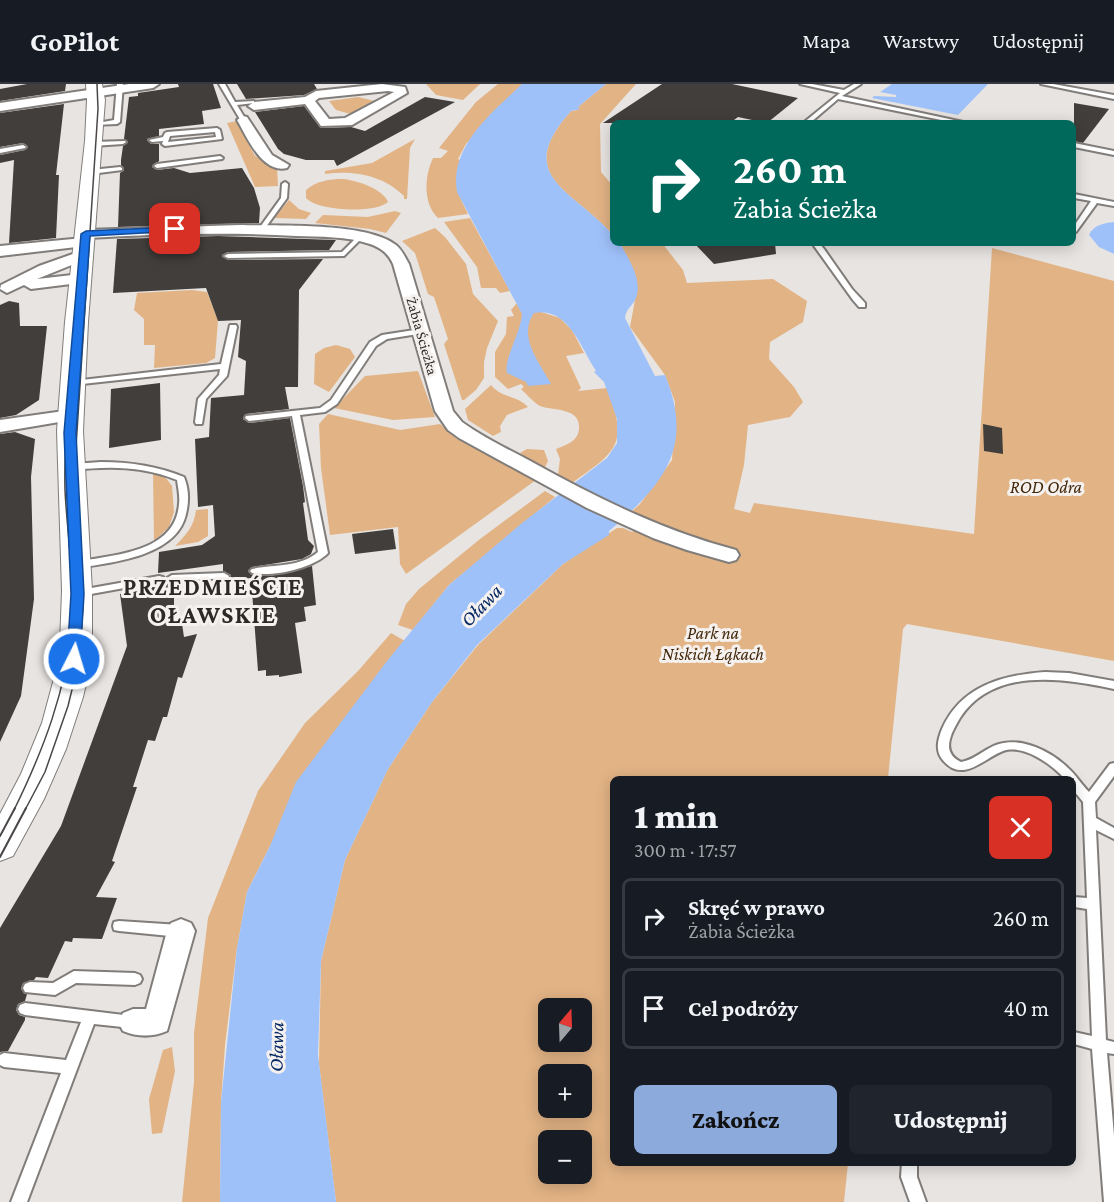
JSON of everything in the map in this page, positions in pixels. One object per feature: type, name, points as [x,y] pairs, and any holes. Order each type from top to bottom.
[{"type":"main road","points":[[0,846],[29,793],[57,725],[68,687],[76,646],[76,579],[70,468],[71,415],[93,144],[94,88]]},
{"type":"street","points":[[0,107],[94,88],[153,84]]},
{"type":"street","points":[[253,104],[312,95],[388,87],[400,90],[401,93],[348,122],[325,123],[312,95]]},
{"type":"street","points":[[238,111],[267,158],[282,165]]},
{"type":"street","name":"Żabia Ścieżka","points":[[0,250],[85,244],[146,230],[261,230],[331,233],[374,241],[395,252],[447,416],[466,434],[641,526],[681,543],[729,555]]},
{"type":"street","points":[[3,289],[36,273],[85,244]]},
{"type":"street","points":[[3,289],[81,279]]},
{"type":"street","points":[[0,426],[71,415]]},
{"type":"street","points":[[133,1022],[157,1022],[181,931]]},
{"type":"lane","points":[[222,84],[238,111],[253,104]]},
{"type":"lane","points":[[803,84],[844,92]]},
{"type":"lane","points":[[810,120],[837,97],[858,84]]},
{"type":"lane","points":[[1044,84],[1114,97]]},
{"type":"lane","points":[[94,124],[117,122],[121,86]]},
{"type":"lane","points":[[837,97],[950,120]]},
{"type":"lane","points":[[217,130],[220,138],[165,144],[166,139],[167,134],[217,130]]},
{"type":"lane","points":[[152,140],[166,139]]},
{"type":"lane","points":[[93,144],[123,142]]},
{"type":"lane","points":[[1076,145],[1114,153]]},
{"type":"lane","points":[[0,150],[23,147]]},
{"type":"lane","points":[[157,166],[220,158]]},
{"type":"lane","points":[[91,172],[120,169]]},
{"type":"lane","points":[[261,230],[284,198],[285,184]]},
{"type":"lane","points":[[1076,196],[1111,204],[1113,194]]},
{"type":"lane","points":[[1076,228],[1095,200]]},
{"type":"lane","points":[[228,256],[344,254],[360,237]]},
{"type":"lane","points":[[818,246],[862,305]]},
{"type":"lane","points":[[199,422],[202,399],[223,376],[232,327]]},
{"type":"lane","points":[[249,418],[322,410],[334,402],[373,344],[385,337],[421,331]]},
{"type":"lane","points":[[73,383],[225,366]]},
{"type":"lane","points":[[255,571],[305,564],[317,560],[323,553],[297,414]]},
{"type":"lane","points":[[70,468],[108,463],[137,465],[165,472],[181,479],[185,493],[183,518],[168,538],[148,550],[76,579]]},
{"type":"lane","points":[[172,578],[224,576]]},
{"type":"lane","points":[[76,579],[159,579]]},
{"type":"lane","points":[[1069,776],[1044,756],[1007,746],[993,750],[972,765],[959,765],[948,759],[943,750],[945,735],[953,718],[964,703],[977,692],[1002,682],[1025,677],[1057,675],[1114,685]]},
{"type":"lane","points":[[1089,801],[1114,767]]},
{"type":"lane","points":[[1076,785],[1089,801],[1099,1044],[1112,1202]]},
{"type":"lane","points":[[1090,821],[1114,834]]},
{"type":"lane","points":[[1076,902],[1094,904]]},
{"type":"lane","points":[[118,926],[181,931]]},
{"type":"lane","points":[[30,988],[55,989],[74,977],[135,979]]},
{"type":"lane","points":[[25,1009],[133,1022]]},
{"type":"lane","points":[[19,1202],[90,1016]]},
{"type":"lane","points":[[1076,1038],[1114,1048]]},
{"type":"lane","points":[[4,1059],[71,1067]]},
{"type":"lane","points":[[910,1166],[909,1177],[918,1202]]},
{"type":"green space","points":[[426,84],[480,84],[463,100],[436,95]]},
{"type":"green space","points":[[498,84],[522,84],[466,144],[458,159],[461,160],[457,175],[457,188],[468,214],[438,218],[429,205],[426,189],[433,158],[441,158],[448,151],[439,148],[476,102]]},
{"type":"green space","points":[[606,84],[636,84],[600,124],[601,172],[610,182],[610,232],[555,181],[548,167],[547,152],[554,133],[571,111],[577,110]]},
{"type":"green space","points":[[358,97],[379,102],[354,115],[336,110],[329,101]]},
{"type":"green space","points":[[237,121],[255,156],[277,168],[278,186],[255,187],[227,123]]},
{"type":"green space","points":[[415,139],[410,148],[407,199],[404,199],[404,196],[387,183],[377,179],[357,174],[325,174],[325,171],[372,163]]},
{"type":"green space","points":[[343,179],[362,183],[375,189],[388,202],[371,208],[346,209],[322,206],[306,198],[306,190],[314,184]]},
{"type":"green space","points":[[289,200],[299,209],[311,213],[306,219],[274,218]]},
{"type":"green space","points":[[395,211],[401,213],[386,233],[315,223],[323,215],[368,217]]},
{"type":"green space","points":[[470,218],[510,291],[500,293],[496,288],[481,288],[477,267],[444,222]]},
{"type":"green space","points":[[435,228],[466,264],[473,294],[498,321],[487,348],[484,378],[476,390],[464,400],[462,400],[444,344],[448,339],[434,297],[428,294],[415,253],[402,241]]},
{"type":"green space","name":"Park na Niskich Łąkach","points":[[621,246],[664,246],[683,270],[687,283],[773,279],[807,301],[803,322],[770,342],[769,359],[794,387],[803,402],[790,417],[748,425],[744,465],[734,509],[750,513],[754,503],[974,534],[992,248],[1114,281],[1114,661],[907,624],[903,629],[888,776],[610,776],[610,1166],[848,1166],[844,1202],[336,1202],[319,1064],[321,961],[345,860],[388,769],[432,702],[478,645],[563,564],[617,528],[632,532],[647,522],[630,513],[640,504],[672,460],[675,402],[665,375],[630,327],[636,292],[634,276]]},
{"type":"green space","points":[[192,290],[207,292],[218,321],[215,358],[206,363],[154,368],[155,345],[144,345],[144,319],[134,310],[137,293]]},
{"type":"green space","points":[[516,304],[560,318],[572,330],[584,353],[566,356],[581,388],[578,391],[607,388],[614,407],[617,422],[615,445],[600,463],[572,483],[558,475],[560,459],[556,449],[571,442],[577,436],[579,428],[575,416],[563,410],[542,407],[521,389],[524,387],[521,384],[508,389],[495,377],[495,352],[506,334],[507,317],[514,316],[511,310]]},
{"type":"green space","points":[[336,345],[350,349],[355,357],[329,392],[314,384],[315,354],[324,348]]},
{"type":"green space","points":[[418,371],[435,417],[393,420],[334,408],[365,376]]},
{"type":"green space","points":[[491,385],[499,392],[519,400],[528,407],[507,415],[500,426],[501,432],[493,436],[468,420],[465,409]]},
{"type":"green space","points":[[328,414],[400,430],[440,424],[457,439],[536,480],[406,574],[400,564],[398,527],[330,535],[321,468],[319,424]]},
{"type":"green space","points":[[527,449],[544,450],[548,461],[544,469],[523,457],[520,453]]},
{"type":"green space","points":[[153,473],[165,477],[172,486],[174,512],[169,527],[154,541]]},
{"type":"green space","points":[[545,491],[555,497],[449,585],[413,630],[398,625],[406,604],[419,589],[480,539]]},
{"type":"green space","points":[[208,509],[208,536],[198,542],[175,546],[189,530],[196,510]]},
{"type":"green space","points":[[391,633],[405,641],[351,710],[270,846],[247,892],[237,948],[225,1045],[221,1102],[220,1202],[182,1202],[194,1082],[194,1033],[208,918],[258,791],[305,723],[358,671]]},
{"type":"green space","points":[[172,1047],[175,1071],[162,1133],[152,1134],[149,1099],[163,1050]]},
{"type":"water","name":"Oława","points":[[522,84],[606,84],[578,107],[580,109],[571,111],[554,133],[547,152],[548,167],[555,180],[567,193],[610,232],[610,246],[622,246],[630,262],[638,284],[638,291],[625,318],[655,376],[665,375],[673,401],[676,424],[675,444],[658,481],[645,497],[609,531],[609,535],[563,564],[477,645],[432,702],[388,769],[345,860],[321,961],[318,1055],[336,1202],[220,1202],[221,1102],[237,948],[247,892],[270,846],[296,782],[387,661],[449,585],[522,523],[607,458],[617,443],[617,419],[604,382],[594,372],[596,371],[572,331],[556,316],[534,313],[529,322],[528,331],[532,350],[551,384],[528,386],[526,382],[507,373],[506,368],[522,314],[457,192],[456,175],[466,145],[487,118]]},
{"type":"water","points":[[892,84],[988,84],[958,115],[872,98],[874,96],[896,97],[896,95],[880,92]]},
{"type":"water","points":[[1114,222],[1114,254],[1099,247],[1089,235],[1096,227]]},
{"type":"building","points":[[27,84],[66,84],[65,91],[0,101],[0,89]]},
{"type":"building","points":[[178,84],[213,84],[221,108],[202,111],[204,124],[159,129],[159,136],[147,139],[151,144],[159,144],[159,161],[152,167],[157,170],[174,168],[190,173],[242,168],[254,188],[260,208],[259,223],[118,227],[120,173],[124,170],[121,160],[123,146],[128,142],[124,139],[129,97],[138,96],[138,93],[179,87]]},
{"type":"building","points":[[237,84],[314,84],[317,89],[304,95],[246,99]]},
{"type":"building","points":[[662,84],[732,84],[798,98],[771,120],[738,117],[734,120],[610,120],[610,123],[603,123]]},
{"type":"building","points":[[425,97],[455,102],[337,166],[334,160],[306,160],[284,154],[278,149],[255,112],[304,106],[321,128],[351,127],[365,131]]},
{"type":"building","points":[[1074,103],[1109,109],[1083,143],[1076,141],[1076,120],[1074,120]]},
{"type":"building","points":[[64,104],[56,175],[59,175],[56,238],[9,243],[14,160],[0,163],[0,155],[25,150],[28,147],[23,143],[0,147],[0,113]]},
{"type":"building","points":[[218,236],[336,240],[329,250],[228,252],[222,255],[228,260],[323,259],[299,290],[298,387],[285,387],[289,409],[246,414],[243,419],[249,423],[290,418],[303,486],[308,540],[314,546],[311,554],[302,559],[252,567],[248,571],[252,575],[270,576],[312,566],[316,605],[304,607],[306,621],[295,623],[302,673],[279,677],[279,675],[266,676],[266,670],[258,671],[251,578],[224,581],[230,579],[231,575],[223,571],[223,564],[158,573],[159,552],[202,545],[215,536],[213,505],[198,507],[195,439],[209,437],[211,398],[244,395],[246,361],[238,357],[241,320],[218,321],[206,288],[113,293],[117,239]]},
{"type":"building","points":[[697,246],[775,246],[776,254],[714,264]]},
{"type":"building","points":[[9,301],[19,303],[20,326],[47,326],[39,400],[16,415],[0,418],[0,305]]},
{"type":"building","points":[[160,383],[161,440],[109,448],[111,389]]},
{"type":"building","points":[[983,424],[1002,428],[1003,454],[984,451]]},
{"type":"building","points":[[15,432],[35,439],[31,477],[34,599],[21,696],[0,742],[0,434]]},
{"type":"building","points":[[393,529],[396,549],[355,554],[352,534]]},
{"type":"building","points":[[166,580],[174,590],[174,618],[181,617],[184,637],[197,634],[182,678],[178,677],[167,717],[163,717],[155,741],[148,740],[133,787],[137,787],[112,861],[115,862],[96,897],[117,898],[102,939],[73,938],[72,942],[65,941],[48,978],[36,977],[34,980],[23,983],[21,989],[27,994],[25,1001],[18,1004],[16,1010],[19,1015],[25,1017],[25,1020],[8,1051],[0,1052],[0,928],[61,826],[127,646],[120,594],[144,590]]},
{"type":"tram line","points":[[25,810],[45,772],[68,706],[79,661],[83,607],[75,462],[98,109],[97,84]]},
{"type":"tram line","points":[[14,809],[35,765],[52,719],[69,648],[72,589],[65,476],[71,380]]},
{"type":"tram line","points":[[0,857],[26,808]]},
{"type":"tram line","points":[[0,836],[14,809]]},
{"type":"district","name":"PRZEDMIEŚCIE OŁAWSKIE","points":[[213,600]]},
{"type":"route","points":[[74,659],[77,594],[70,433],[86,234],[175,229]]},
{"type":"park label","name":"ROD Odra","points":[[1046,487]]}]
